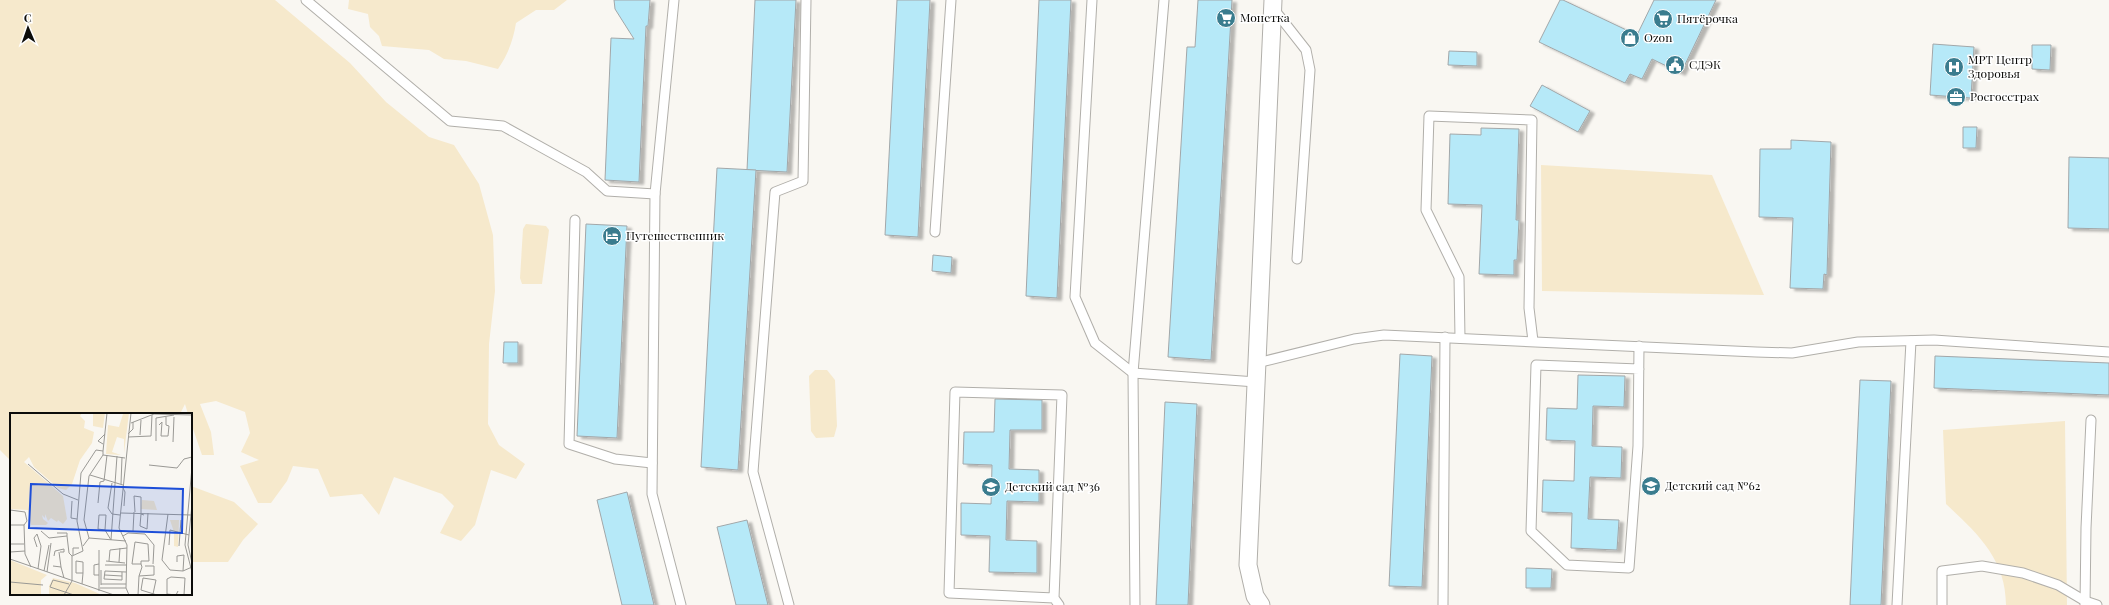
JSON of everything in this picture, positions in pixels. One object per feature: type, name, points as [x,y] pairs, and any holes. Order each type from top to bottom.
[{"type":"street","points":[[1256,602],[1248,565],[1273,3]]},
{"type":"lane","points":[[306,0],[450,121],[503,126],[586,172],[607,191],[656,194]]},
{"type":"lane","points":[[674,0],[656,194],[652,494],[681,605]]},
{"type":"lane","points":[[789,605],[753,472],[775,192],[803,181],[806,0]]},
{"type":"lane","points":[[935,232],[951,0]]},
{"type":"lane","points":[[1092,0],[1075,297],[1095,343],[1133,373],[1256,382]]},
{"type":"lane","points":[[1135,605],[1133,373],[1164,0]]},
{"type":"lane","points":[[1273,3],[1306,50],[1310,70],[1297,259]]},
{"type":"lane","points":[[1460,338],[1459,277],[1426,210],[1429,116],[1532,120],[1529,308],[1532,341]]},
{"type":"lane","points":[[575,220],[569,444],[615,459],[652,463]]},
{"type":"lane","points":[[1257,363],[1354,339],[1384,335],[1792,352],[1858,342],[1934,340],[2109,352]]},
{"type":"lane","points":[[1443,605],[1445,337]]},
{"type":"lane","points":[[1897,605],[1911,341]]},
{"type":"lane","points":[[1639,346],[1639,369],[1638,446],[1629,568],[1567,565],[1531,531],[1536,365],[1639,369]]},
{"type":"lane","points":[[955,392],[1062,395],[1057,601],[949,593],[955,392]]},
{"type":"lane","points":[[2085,603],[2086,528],[2091,420]]},
{"type":"lane","points":[[1942,605],[1942,571],[1982,566],[2022,573],[2058,585],[2085,603],[2098,605]]},
{"type":"shaded area","points":[[0,0],[275,0],[350,63],[386,102],[429,137],[454,145],[479,184],[493,235],[495,291],[489,344],[488,424],[499,445],[525,464],[516,479],[491,470],[475,525],[461,541],[440,533],[454,506],[442,494],[394,477],[379,515],[362,494],[330,497],[318,469],[293,466],[287,481],[271,503],[258,503],[240,466],[259,460],[241,452],[250,433],[245,412],[216,401],[200,404],[211,432],[214,455],[202,455],[192,426],[192,413],[188,413],[185,404],[180,413],[10,413],[10,460],[0,450]]},
{"type":"shaded area","points":[[349,0],[567,0],[554,10],[536,10],[516,23],[510,47],[498,69],[466,61],[444,59],[429,50],[382,46],[379,36],[370,27],[368,14],[348,9]]},
{"type":"shaded area","points":[[1541,165],[1712,175],[1764,295],[1542,291]]},
{"type":"shaded area","points":[[526,224],[546,226],[549,230],[542,284],[522,284],[520,278],[523,229]]},
{"type":"shaded area","points":[[815,370],[827,370],[835,380],[837,426],[834,437],[816,438],[811,431],[809,376]]},
{"type":"shaded area","points":[[2065,421],[2067,605],[2006,605],[2005,589],[2001,574],[1988,548],[1946,504],[1943,430]]},
{"type":"shaded area","points":[[192,486],[234,502],[258,524],[243,540],[228,562],[192,562]]},
{"type":"building","points":[[614,0],[650,0],[648,26],[646,26],[639,182],[605,180],[611,38],[634,39],[615,9]]},
{"type":"building","points":[[755,0],[796,0],[787,172],[747,170]]},
{"type":"building","points":[[897,0],[930,0],[918,237],[885,235]]},
{"type":"building","points":[[1039,0],[1071,0],[1057,298],[1026,296]]},
{"type":"building","points":[[1198,0],[1232,0],[1211,360],[1168,357],[1187,47],[1195,47]]},
{"type":"building","points":[[1560,0],[1563,0],[1637,35],[1654,0],[1716,0],[1681,73],[1652,59],[1642,79],[1630,74],[1625,83],[1539,42]]},
{"type":"building","points":[[1933,44],[1974,47],[1971,98],[1930,95]]},
{"type":"building","points":[[2032,45],[2051,45],[2050,70],[2032,69]]},
{"type":"building","points":[[1449,51],[1477,52],[1477,66],[1448,65]]},
{"type":"building","points":[[1542,85],[1590,111],[1578,132],[1530,106]]},
{"type":"building","points":[[1963,127],[1977,127],[1976,148],[1963,148]]},
{"type":"building","points":[[1481,128],[1519,129],[1516,220],[1519,220],[1517,260],[1514,260],[1514,275],[1479,274],[1482,205],[1448,204],[1450,134],[1481,135]]},
{"type":"building","points":[[1791,140],[1831,142],[1827,275],[1824,274],[1823,289],[1790,288],[1793,218],[1759,217],[1760,149],[1791,149]]},
{"type":"building","points":[[2069,157],[2109,158],[2109,229],[2068,228]]},
{"type":"building","points":[[717,168],[756,170],[738,470],[701,467]]},
{"type":"building","points":[[586,224],[627,226],[617,438],[577,436]]},
{"type":"building","points":[[933,255],[952,257],[951,273],[932,271]]},
{"type":"building","points":[[504,342],[518,342],[518,363],[503,363]]},
{"type":"building","points":[[1400,354],[1432,356],[1422,587],[1389,586]]},
{"type":"building","points":[[1935,356],[2109,363],[2109,395],[1934,388]]},
{"type":"building","points":[[1578,375],[1625,376],[1624,407],[1593,406],[1592,446],[1622,447],[1621,478],[1590,477],[1588,519],[1619,520],[1617,550],[1571,548],[1572,513],[1542,512],[1543,480],[1574,481],[1575,441],[1546,440],[1547,408],[1577,409]]},
{"type":"building","points":[[1860,380],[1891,381],[1881,605],[1850,605]]},
{"type":"building","points":[[995,399],[1042,400],[1042,430],[1010,430],[1009,469],[1039,470],[1039,502],[1007,501],[1006,540],[1037,541],[1037,573],[989,572],[990,536],[961,535],[961,503],[991,504],[992,465],[963,464],[964,432],[994,432]]},
{"type":"building","points":[[1165,402],[1197,404],[1188,605],[1156,605]]},
{"type":"building","points":[[627,492],[654,605],[622,605],[597,500]]},
{"type":"building","points":[[747,520],[768,605],[736,605],[717,527]]},
{"type":"building","points":[[1526,568],[1552,569],[1551,588],[1526,588]]},
{"type":"place","name":"Монетка","points":[[1226,18]]},
{"type":"place","name":"Пятёрочка","points":[[1663,19]]},
{"type":"place","name":"Ozon","points":[[1630,38]]},
{"type":"place","name":"СДЭК","points":[[1675,65]]},
{"type":"place","name":"МРТ Центр Здоровья","points":[[1954,67]]},
{"type":"place","name":"Росгосстрах","points":[[1956,97]]},
{"type":"place","name":"Путешественник","points":[[612,236]]},
{"type":"place","name":"Детский сад №62","points":[[1651,486]]},
{"type":"place","name":"Детский сад №36","points":[[991,487]]}]
